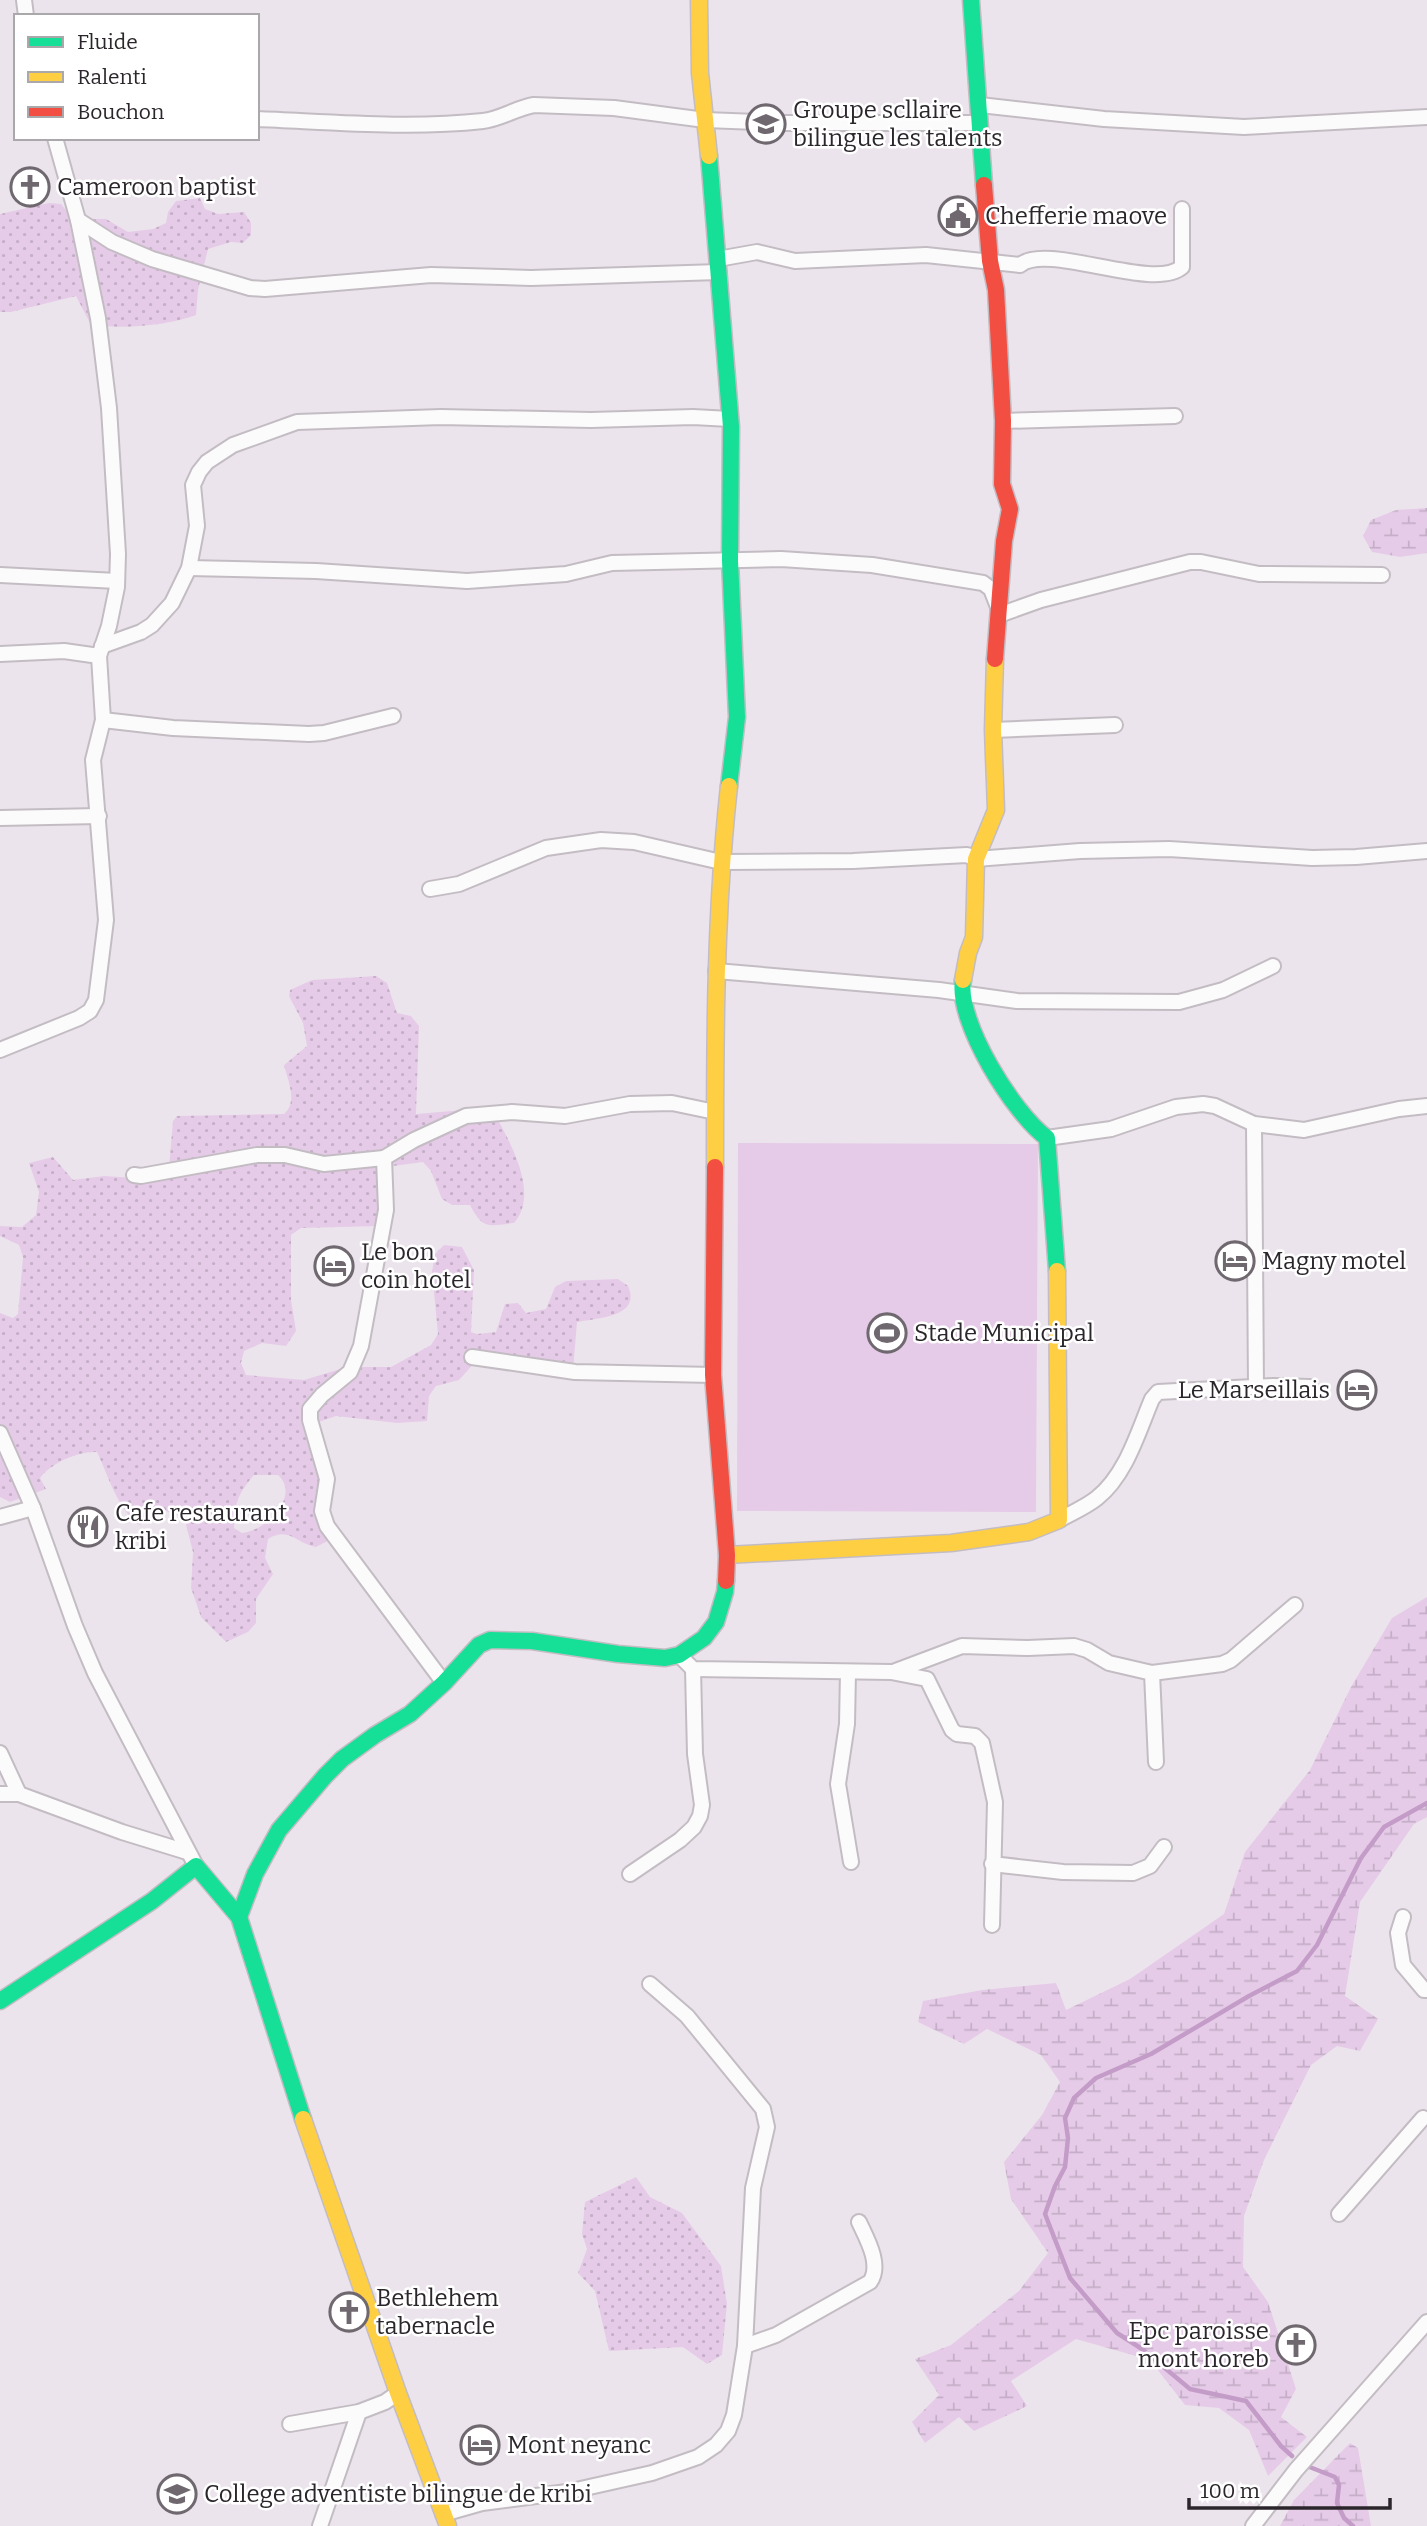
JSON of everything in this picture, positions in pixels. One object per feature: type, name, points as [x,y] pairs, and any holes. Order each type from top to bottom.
[{"type":"street","points":[[239,1917],[255,1874],[279,1829],[325,1776],[342,1759],[410,1714],[480,1645],[490,1640],[532,1641],[665,1658],[679,1654],[704,1638],[716,1622],[725,1592],[727,1555],[713,1375],[716,971],[720,862],[737,717],[730,561],[730,419],[719,265],[700,73],[699,0]]},
{"type":"street","points":[[971,0],[990,261],[996,290],[1003,421],[1002,484],[1010,509],[1004,541],[996,638],[993,730],[996,810],[976,859],[978,871],[974,937],[968,953],[961,994],[966,1015],[995,1073],[1032,1127],[1047,1138],[1111,1129],[1177,1107],[1203,1104],[1215,1106],[1254,1124],[1304,1130],[1399,1109],[1427,1106]]},
{"type":"street","points":[[259,119],[406,125],[485,121],[534,105],[614,108],[705,120],[786,123],[979,123]]},
{"type":"street","points":[[980,105],[1104,119],[1244,127],[1427,117]]},
{"type":"street","points":[[0,1050],[90,1011],[96,1000],[106,920],[93,760],[103,720],[101,651],[117,580],[118,554],[109,408],[98,318],[78,220],[56,140]]},
{"type":"street","points":[[78,220],[112,242],[152,259],[250,288],[265,289],[431,275],[545,278],[719,265],[757,252],[795,261],[926,255],[1020,265],[1028,260],[1063,260],[1116,270],[1169,275],[1182,267],[1182,209]]},
{"type":"street","points":[[0,654],[101,651],[152,625],[172,603],[189,568],[197,526],[193,485],[199,472],[207,462],[233,445],[298,422],[440,416],[591,420],[693,416],[730,419]]},
{"type":"street","points":[[1003,421],[1175,416]]},
{"type":"street","points":[[189,568],[328,572],[467,581],[566,574],[612,563],[781,559],[872,565],[983,583],[991,589],[999,613]]},
{"type":"street","points":[[999,613],[1190,562],[1259,574],[1382,575]]},
{"type":"street","points":[[0,575],[117,580]]},
{"type":"street","points":[[103,720],[173,728],[309,734],[324,733],[393,716]]},
{"type":"street","points":[[993,730],[1115,725]]},
{"type":"street","points":[[0,818],[99,816]]},
{"type":"street","points":[[430,889],[458,884],[546,848],[601,840],[634,842],[720,862],[853,861],[967,855],[976,859],[1080,850],[1169,849],[1312,858],[1356,858],[1427,851]]},
{"type":"street","points":[[716,971],[939,990],[1017,1001],[1180,1002],[1223,990],[1273,966]]},
{"type":"street","points":[[134,1175],[141,1176],[257,1154],[285,1155],[324,1164],[384,1158],[414,1140],[466,1116],[512,1112],[565,1116],[630,1104],[672,1103],[715,1112]]},
{"type":"street","points":[[1254,1124],[1256,1387]]},
{"type":"street","points":[[1047,1138],[1057,1269],[1059,1520]]},
{"type":"street","points":[[384,1158],[386,1210],[360,1346],[350,1372],[314,1402],[310,1409],[310,1420],[327,1479],[322,1511],[327,1526],[444,1683]]},
{"type":"street","points":[[472,1357],[575,1373],[713,1375]]},
{"type":"street","points":[[727,1555],[951,1543],[1029,1532],[1059,1520],[1097,1498],[1109,1485],[1124,1465],[1152,1399],[1158,1392],[1310,1387]]},
{"type":"street","points":[[0,1433],[33,1508],[75,1626],[95,1673],[187,1852],[239,1917],[311,2145],[445,2520],[482,2503],[567,2492],[652,2473],[698,2457],[716,2445],[728,2431],[734,2415],[745,2346],[754,2188],[766,2116],[687,2017],[650,1984]]},
{"type":"street","points":[[0,1517],[33,1508]]},
{"type":"street","points":[[891,1672],[948,1649],[979,1645],[1028,1648],[1074,1646],[1109,1663],[1152,1674],[1222,1664],[1231,1660],[1295,1605]]},
{"type":"street","points":[[630,1874],[680,1840],[694,1827],[700,1816],[702,1805],[695,1754],[692,1669],[679,1654]]},
{"type":"street","points":[[692,1669],[891,1672],[927,1679],[952,1730],[957,1734],[975,1736],[982,1743],[995,1802],[992,1925]]},
{"type":"street","points":[[848,1672],[847,1724],[838,1784],[851,1863]]},
{"type":"street","points":[[1152,1674],[1156,1762]]},
{"type":"street","points":[[0,1753],[19,1794]]},
{"type":"street","points":[[0,1794],[19,1794],[122,1832],[187,1852]]},
{"type":"street","points":[[992,1864],[1063,1872],[1133,1873],[1150,1866],[1164,1847]]},
{"type":"street","points":[[0,2001],[152,1901],[196,1866]]},
{"type":"street","points":[[1403,1917],[1398,1933],[1403,1965],[1424,1990],[1427,1990]]},
{"type":"street","points":[[1339,2214],[1426,2118]]},
{"type":"street","points":[[745,2346],[776,2335],[870,2282],[875,2275],[870,2246],[859,2222]]},
{"type":"street","points":[[1253,2526],[1296,2470],[1427,2322]]},
{"type":"street","points":[[290,2424],[359,2412],[385,2402],[398,2393]]},
{"type":"street","points":[[320,2526],[359,2412]]},
{"type":"green space","points":[[200,198],[205,209],[218,214],[244,212],[251,223],[251,235],[243,243],[231,242],[208,249],[198,290],[196,315],[143,326],[101,325],[90,323],[76,296],[11,312],[0,312],[0,214],[49,203],[61,204],[69,214],[81,219],[106,219],[128,232],[153,229],[166,223],[168,212],[176,201]]},
{"type":"green space","points":[[1427,508],[1427,553],[1400,557],[1372,552],[1363,536],[1371,520],[1396,510]]},
{"type":"green space","points":[[376,976],[387,983],[397,1013],[411,1016],[419,1026],[416,1114],[476,1109],[495,1114],[520,1168],[524,1197],[521,1211],[514,1223],[487,1224],[479,1219],[470,1205],[452,1205],[442,1199],[431,1171],[423,1162],[393,1166],[382,1189],[380,1226],[301,1228],[291,1235],[291,1300],[296,1331],[286,1346],[262,1343],[244,1351],[241,1363],[246,1375],[304,1380],[347,1367],[391,1367],[431,1345],[438,1334],[432,1272],[435,1254],[444,1245],[462,1247],[474,1270],[471,1332],[477,1334],[496,1332],[505,1304],[518,1303],[526,1313],[546,1309],[555,1287],[566,1281],[618,1279],[628,1286],[631,1296],[629,1304],[615,1314],[577,1322],[573,1370],[477,1360],[459,1380],[436,1386],[429,1396],[427,1421],[397,1423],[336,1416],[307,1426],[326,1503],[336,1525],[335,1537],[316,1547],[281,1534],[268,1539],[265,1558],[273,1574],[256,1599],[256,1623],[248,1632],[226,1642],[201,1617],[191,1588],[193,1552],[184,1517],[160,1509],[140,1525],[120,1502],[97,1452],[74,1456],[51,1467],[40,1478],[46,1489],[10,1502],[0,1497],[0,1313],[13,1318],[18,1314],[23,1257],[19,1245],[0,1236],[0,1226],[22,1227],[36,1215],[39,1192],[29,1163],[53,1157],[73,1180],[104,1176],[136,1178],[169,1168],[173,1121],[177,1116],[284,1114],[291,1097],[284,1065],[307,1046],[303,1023],[289,996],[290,990],[312,980]],"holes":[[[254,1475],[278,1475],[284,1483],[285,1493],[278,1511],[251,1531],[242,1533],[234,1528],[238,1500]]]},
{"type":"green space","name":"Stade Municipal","points":[[738,1143],[1038,1144],[1036,1512],[737,1511]]},
{"type":"green space","points":[[1427,1597],[1427,1817],[1414,1824],[1360,1902],[1345,1996],[1378,2019],[1360,2051],[1337,2046],[1311,2065],[1264,2160],[1244,2216],[1243,2267],[1268,2302],[1296,2389],[1281,2417],[1307,2437],[1268,2476],[1249,2430],[1219,2408],[1185,2405],[1150,2360],[1076,2339],[1011,2381],[1027,2406],[974,2431],[959,2417],[925,2443],[912,2422],[939,2395],[915,2359],[951,2345],[1019,2291],[1048,2253],[1011,2199],[1004,2162],[1042,2115],[1060,2082],[1041,2055],[987,2029],[964,2044],[918,2022],[923,2001],[982,1990],[1056,1983],[1066,2010],[1130,1979],[1224,1914],[1245,1852],[1310,1770],[1351,1687],[1392,1618]]},
{"type":"green space","points":[[636,2177],[650,2197],[682,2213],[721,2266],[727,2304],[722,2355],[707,2364],[683,2347],[609,2351],[595,2291],[578,2273],[587,2249],[582,2234],[585,2202]]},
{"type":"green space","points":[[1350,2443],[1358,2448],[1371,2526],[1280,2526],[1294,2500]]},
{"type":"waterway","points":[[1292,2456],[1246,2401],[1190,2389],[1142,2349],[1117,2333],[1070,2278],[1045,2214],[1065,2167],[1068,2138],[1065,2118],[1074,2098],[1096,2078],[1151,2054],[1297,1971],[1317,1945],[1361,1858],[1384,1827],[1427,1803]]},
{"type":"waterway","points":[[1307,2466],[1335,2477],[1339,2485],[1337,2503],[1344,2518],[1353,2526]]},
{"type":"traffic: fast","points":[[971,0],[984,185]]},
{"type":"traffic: fast","points":[[709,156],[731,427],[730,561],[737,717],[729,786]]},
{"type":"traffic: fast","points":[[963,980],[963,998],[969,1019],[990,1066],[1019,1109],[1047,1138],[1057,1271]]},
{"type":"traffic: fast","points":[[239,1917],[255,1874],[279,1830],[325,1776],[342,1759],[410,1714],[444,1683],[479,1645],[490,1640],[532,1641],[618,1654],[665,1658],[679,1655],[704,1638],[716,1622],[726,1581]]},
{"type":"traffic: fast","points":[[0,2001],[152,1901],[196,1866],[239,1917],[303,2119]]},
{"type":"traffic: slow","points":[[699,0],[700,73],[709,156]]},
{"type":"traffic: slow","points":[[963,980],[974,937],[976,859],[996,810],[993,730],[995,659]]},
{"type":"traffic: slow","points":[[715,1167],[718,929],[729,786]]},
{"type":"traffic: slow","points":[[727,1555],[951,1543],[1029,1532],[1059,1520],[1057,1271]]},
{"type":"traffic: slow","points":[[303,2119],[398,2393],[448,2526]]},
{"type":"traffic: jam","points":[[984,185],[990,261],[996,290],[1003,421],[1002,484],[1010,509],[1004,541],[995,659]]},
{"type":"traffic: jam","points":[[715,1167],[713,1375],[727,1555],[726,1581]]},
{"type":"place","name":"Groupe scllaire bilingue les talents","points":[[766,124]]},
{"type":"place","name":"Cameroon baptist","points":[[30,187]]},
{"type":"place","name":"Chefferie maove","points":[[958,216]]},
{"type":"place","name":"Magny motel","points":[[1235,1261]]},
{"type":"place","name":"Le bon coin hotel","points":[[334,1266]]},
{"type":"place","name":"Stade Municipal","points":[[887,1333]]},
{"type":"place","name":"Le Marseillais","points":[[1357,1390]]},
{"type":"place","name":"Cafe restaurant kribi","points":[[88,1527]]},
{"type":"place","name":"Bethlehem tabernacle","points":[[349,2312]]},
{"type":"place","name":"Epc paroisse mont horeb","points":[[1296,2345]]},
{"type":"place","name":"Mont neyanc","points":[[480,2445]]},
{"type":"place","name":"College adventiste bilingue de kribi","points":[[177,2494]]}]
